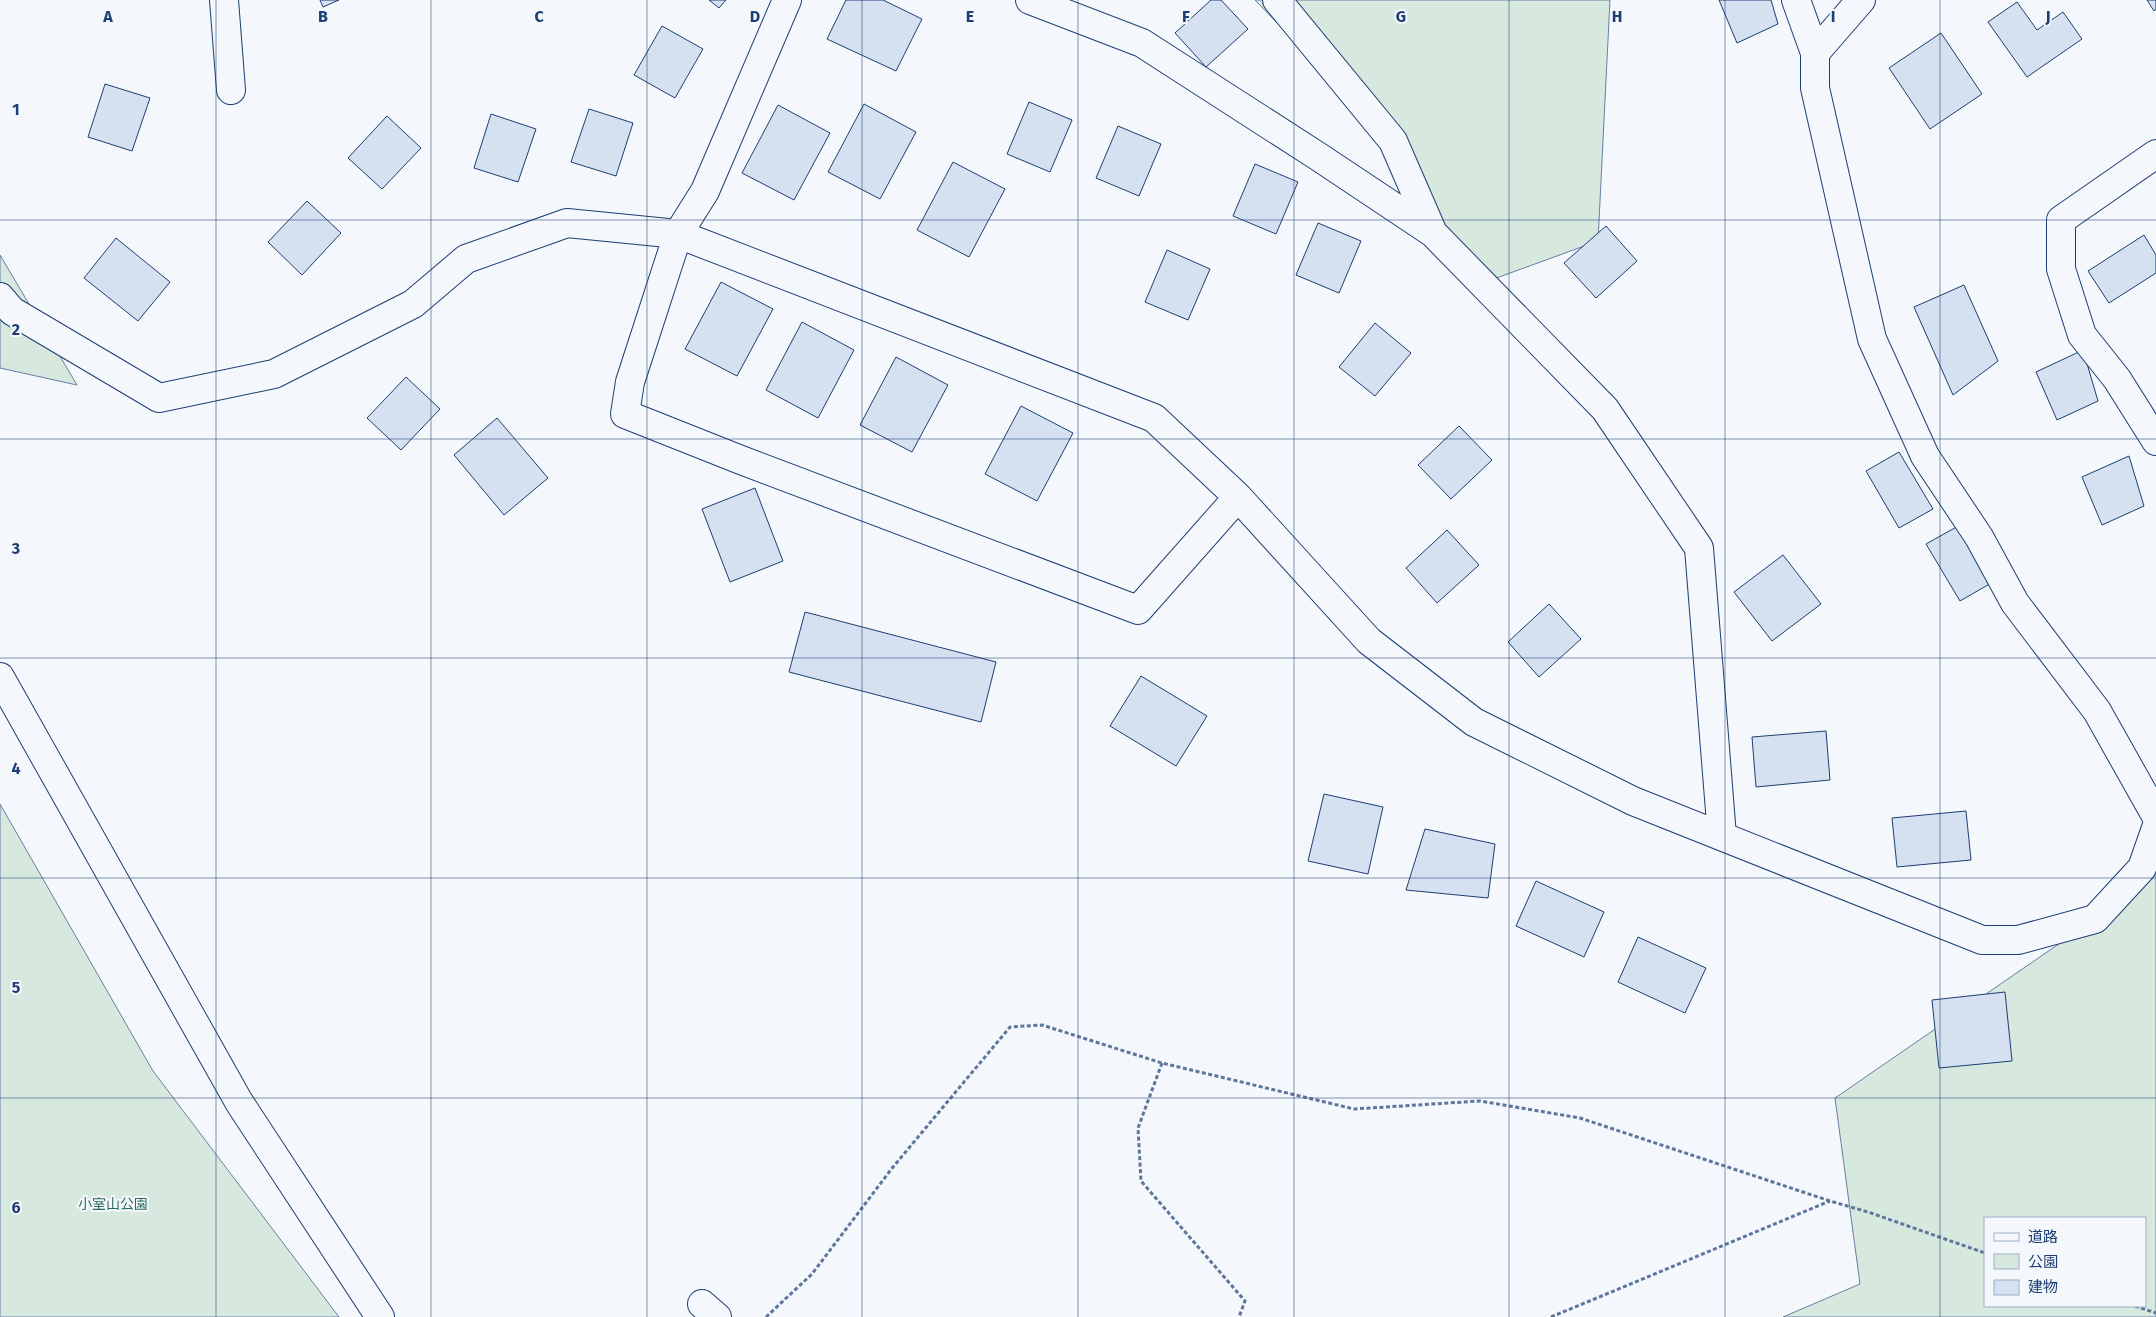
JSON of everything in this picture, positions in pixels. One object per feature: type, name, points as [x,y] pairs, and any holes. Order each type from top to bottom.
[{"type":"street","points":[[224,0],[231,90]]},
{"type":"street","points":[[787,0],[706,191],[678,234],[630,382],[625,414],[741,460],[1138,610],[1238,497]]},
{"type":"street","points":[[1030,0],[1142,43],[1311,151],[1432,233],[1605,409],[1699,548],[1722,836]]},
{"type":"street","points":[[1277,0],[1393,141],[1432,233]]},
{"type":"street","points":[[1796,0],[1815,53],[1815,88],[1872,339],[1925,456],[1979,537],[2015,603],[2097,711],[2156,816]]},
{"type":"street","points":[[1815,53],[1861,0]]},
{"type":"street","points":[[2156,154],[2062,220],[2062,269],[2082,335],[2117,379],[2156,441]]},
{"type":"street","points":[[0,297],[12,311],[159,398],[274,374],[413,304],[466,259],[567,223],[678,234],[1154,418],[1238,497],[1369,641],[1474,722],[1633,801],[1982,940],[2018,940],[2095,919],[2142,868],[2156,828]]},
{"type":"street","points":[[0,677],[239,1102],[380,1317]]},
{"type":"path","points":[[766,1317],[812,1274],[893,1167],[1010,1027],[1042,1025],[1162,1063],[1354,1109],[1480,1101],[1580,1118],[1868,1212],[1984,1253]]},
{"type":"path","points":[[1162,1063],[1138,1128],[1141,1181],[1245,1300],[1239,1317]]},
{"type":"path","points":[[1551,1317],[1830,1201]]},
{"type":"path","points":[[2139,1307],[2156,1313]]},
{"type":"green space","points":[[1255,0],[1610,0],[1598,241],[1480,284],[1383,133]]},
{"type":"green space","points":[[0,255],[77,385],[0,368]]},
{"type":"green space","name":"小室山公園","points":[[0,804],[153,1071],[339,1317],[0,1317]]},
{"type":"green space","points":[[2156,825],[2156,1317],[1783,1317],[1860,1284],[1835,1098],[2095,919]]},
{"type":"building","points":[[320,0],[339,0],[323,7]]},
{"type":"building","points":[[709,0],[726,0],[719,8]]},
{"type":"building","points":[[846,0],[883,0],[922,19],[896,71],[827,39]]},
{"type":"building","points":[[1211,0],[1221,0],[1248,29],[1206,67],[1175,33]]},
{"type":"building","points":[[1719,0],[1771,0],[1778,24],[1737,43]]},
{"type":"building","points":[[2147,0],[2156,0],[2156,9],[2154,11]]},
{"type":"building","points":[[2017,2],[2037,30],[2063,12],[2082,39],[2027,77],[1988,22]]},
{"type":"building","points":[[662,26],[703,49],[675,98],[634,75]]},
{"type":"building","points":[[1941,33],[1982,94],[1930,129],[1889,68]]},
{"type":"building","points":[[105,84],[150,98],[132,151],[88,137]]},
{"type":"building","points":[[1029,102],[1072,120],[1050,172],[1007,154]]},
{"type":"building","points":[[864,104],[916,132],[880,199],[828,172]]},
{"type":"building","points":[[778,105],[830,133],[794,200],[742,173]]},
{"type":"building","points":[[589,109],[633,123],[616,176],[571,162]]},
{"type":"building","points":[[491,114],[536,129],[518,182],[474,168]]},
{"type":"building","points":[[387,116],[421,148],[382,189],[348,158]]},
{"type":"building","points":[[1118,126],[1161,144],[1139,196],[1096,178]]},
{"type":"building","points":[[953,162],[1005,189],[969,257],[917,230]]},
{"type":"building","points":[[1255,164],[1298,182],[1276,234],[1233,216]]},
{"type":"building","points":[[307,201],[341,233],[302,275],[268,242]]},
{"type":"building","points":[[1318,223],[1361,241],[1339,293],[1296,275]]},
{"type":"building","points":[[1606,226],[1637,261],[1596,298],[1564,263]]},
{"type":"building","points":[[2144,235],[2156,255],[2156,273],[2109,303],[2088,271]]},
{"type":"building","points":[[116,238],[170,282],[138,321],[84,278]]},
{"type":"building","points":[[1167,250],[1210,269],[1188,320],[1145,302]]},
{"type":"building","points":[[721,282],[773,309],[737,376],[685,349]]},
{"type":"building","points":[[1964,285],[1998,361],[1953,395],[1914,307]]},
{"type":"building","points":[[802,322],[854,350],[818,418],[766,390]]},
{"type":"building","points":[[1375,323],[1411,353],[1375,396],[1339,367]]},
{"type":"building","points":[[2083,350],[2098,401],[2057,420],[2036,372]]},
{"type":"building","points":[[896,357],[948,385],[912,452],[860,425]]},
{"type":"building","points":[[406,377],[440,409],[401,450],[367,418]]},
{"type":"building","points":[[1021,406],[1073,433],[1037,501],[985,474]]},
{"type":"building","points":[[497,418],[548,478],[504,515],[454,455]]},
{"type":"building","points":[[1459,426],[1492,460],[1451,499],[1418,465]]},
{"type":"building","points":[[1899,452],[1933,509],[1899,528],[1866,471]]},
{"type":"building","points":[[2129,456],[2144,506],[2102,525],[2082,477]]},
{"type":"building","points":[[755,488],[783,561],[730,582],[702,509]]},
{"type":"building","points":[[1960,525],[1993,582],[1960,601],[1926,544]]},
{"type":"building","points":[[1447,530],[1479,565],[1437,603],[1406,568]]},
{"type":"building","points":[[1783,555],[1821,604],[1772,641],[1734,592]]},
{"type":"building","points":[[1549,604],[1581,639],[1539,677],[1508,642]]},
{"type":"building","points":[[805,612],[996,662],[981,722],[789,672]]},
{"type":"building","points":[[1141,676],[1207,716],[1176,766],[1110,726]]},
{"type":"building","points":[[1826,731],[1830,780],[1756,787],[1752,737]]},
{"type":"building","points":[[1324,794],[1383,807],[1368,874],[1308,861]]},
{"type":"building","points":[[1966,811],[1971,860],[1897,867],[1892,818]]},
{"type":"building","points":[[1425,829],[1495,844],[1488,898],[1406,890]]},
{"type":"building","points":[[1536,881],[1604,912],[1584,957],[1516,926]]},
{"type":"building","points":[[1638,937],[1706,968],[1685,1013],[1618,982]]},
{"type":"building","points":[[2005,992],[2012,1061],[1939,1068],[1932,1000]]}]
